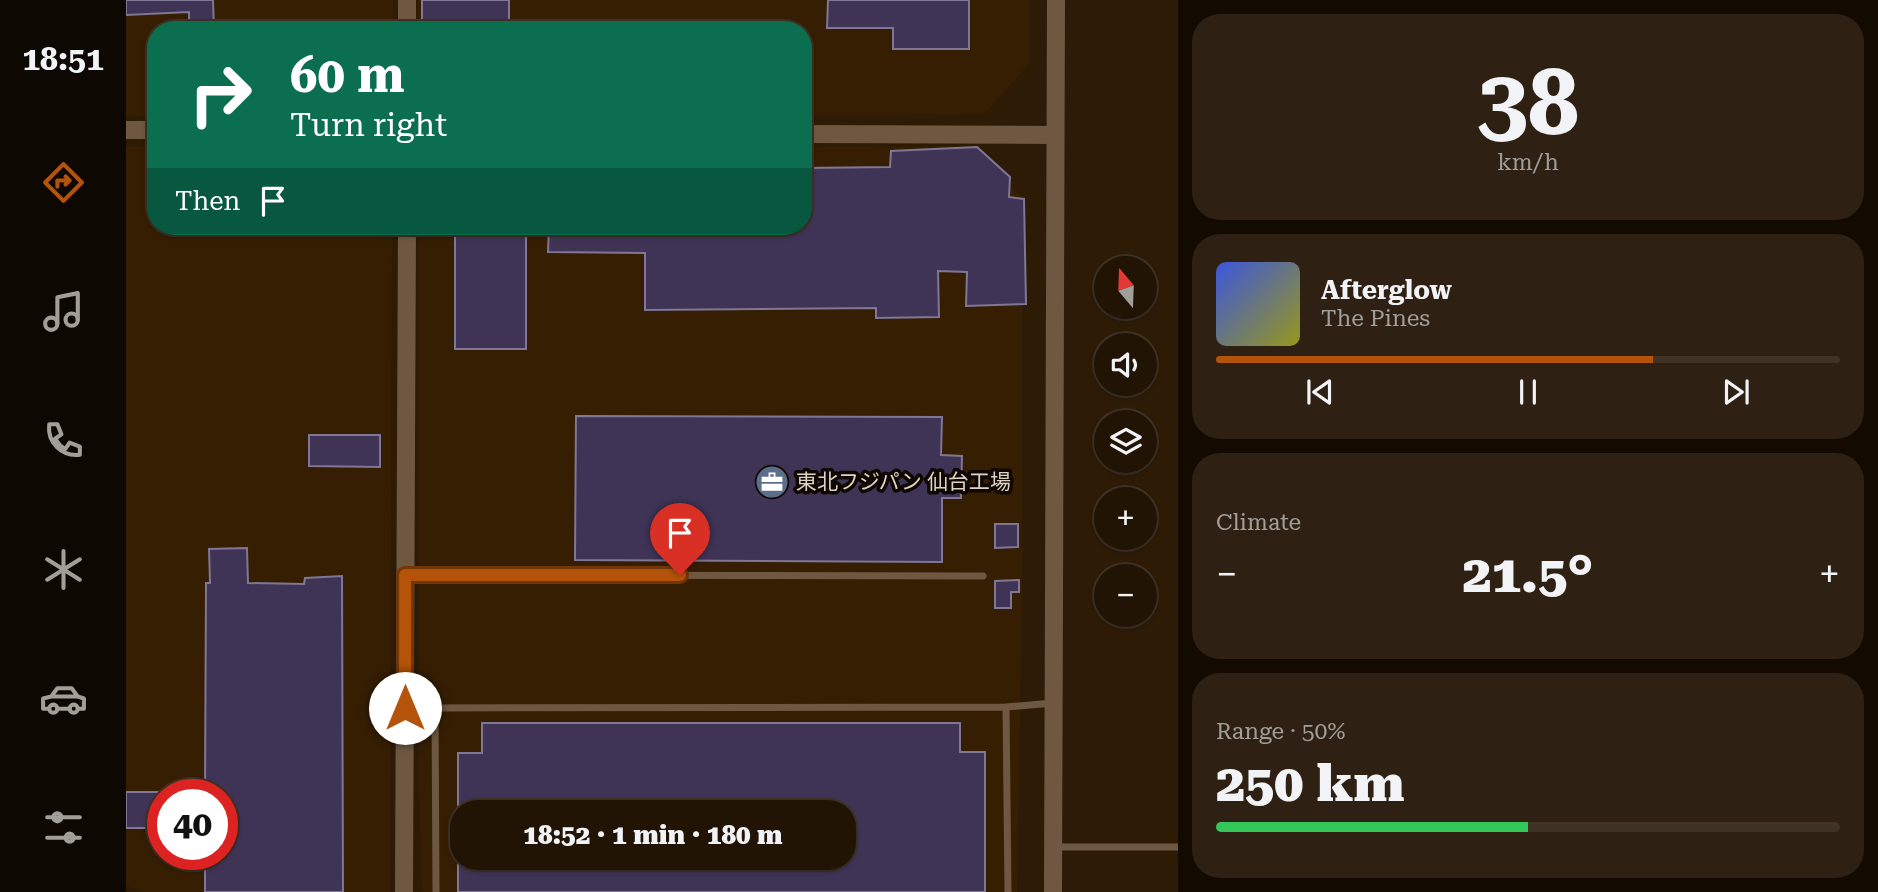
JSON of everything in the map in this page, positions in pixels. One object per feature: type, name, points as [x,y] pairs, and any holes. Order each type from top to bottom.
[{"type":"street","points":[[407,0],[407,21]]},
{"type":"street","points":[[1053,892],[1056,0]]},
{"type":"street","points":[[126,130],[147,131]]},
{"type":"street","points":[[812,134],[1055,135]]},
{"type":"street","points":[[404,892],[407,235]]},
{"type":"lane","points":[[405,575],[983,576]]},
{"type":"lane","points":[[405,708],[1006,707],[1054,703]]},
{"type":"lane","points":[[1006,707],[1008,892]]},
{"type":"lane","points":[[435,708],[436,892]]},
{"type":"lane","points":[[1054,847],[1178,847]]},
{"type":"shaded area","points":[[126,0],[393,0],[394,21],[147,21],[147,116],[126,116]]},
{"type":"shaded area","points":[[418,0],[1029,0],[1029,64],[984,114],[812,115],[812,21],[418,21]]},
{"type":"shaded area","points":[[969,146],[1022,197],[1022,593],[1017,892],[422,892],[419,787],[419,235],[812,235],[812,147]]},
{"type":"shaded area","points":[[126,147],[147,147],[147,235],[392,235],[390,892],[144,892],[126,886]]},
{"type":"building","points":[[126,0],[213,0],[214,21],[189,21],[189,12],[126,15]]},
{"type":"building","points":[[422,0],[509,0],[509,21],[422,21]]},
{"type":"building","points":[[828,0],[969,0],[969,49],[893,49],[893,28],[827,28]]},
{"type":"building","points":[[977,147],[1010,177],[1009,197],[1024,199],[1026,304],[966,306],[967,272],[938,271],[939,317],[876,318],[876,308],[645,310],[645,253],[548,252],[549,235],[812,235],[812,168],[890,167],[891,151]]},
{"type":"building","points":[[455,235],[526,235],[526,349],[455,349]]},
{"type":"building","points":[[576,416],[942,417],[941,455],[962,456],[961,498],[942,498],[942,562],[575,560]]},
{"type":"building","points":[[309,435],[380,435],[380,467],[309,466]]},
{"type":"building","points":[[995,524],[1018,524],[1018,547],[995,548]]},
{"type":"building","points":[[247,548],[248,583],[304,584],[305,578],[342,576],[343,892],[205,892],[205,870],[238,870],[238,779],[205,779],[206,583],[210,583],[209,549]]},
{"type":"building","points":[[1019,580],[1019,592],[1011,592],[1011,608],[995,608],[995,581]]},
{"type":"building","points":[[482,723],[960,723],[960,752],[985,752],[985,892],[458,892],[458,870],[856,870],[856,800],[458,800],[458,753],[482,753]]},
{"type":"building","points":[[126,792],[147,792],[147,828],[126,828]]},
{"type":"place","name":"東北フジパン 仙台工場","points":[[772,482]]},
{"type":"route","points":[[405,708],[405,575],[680,575]]}]
